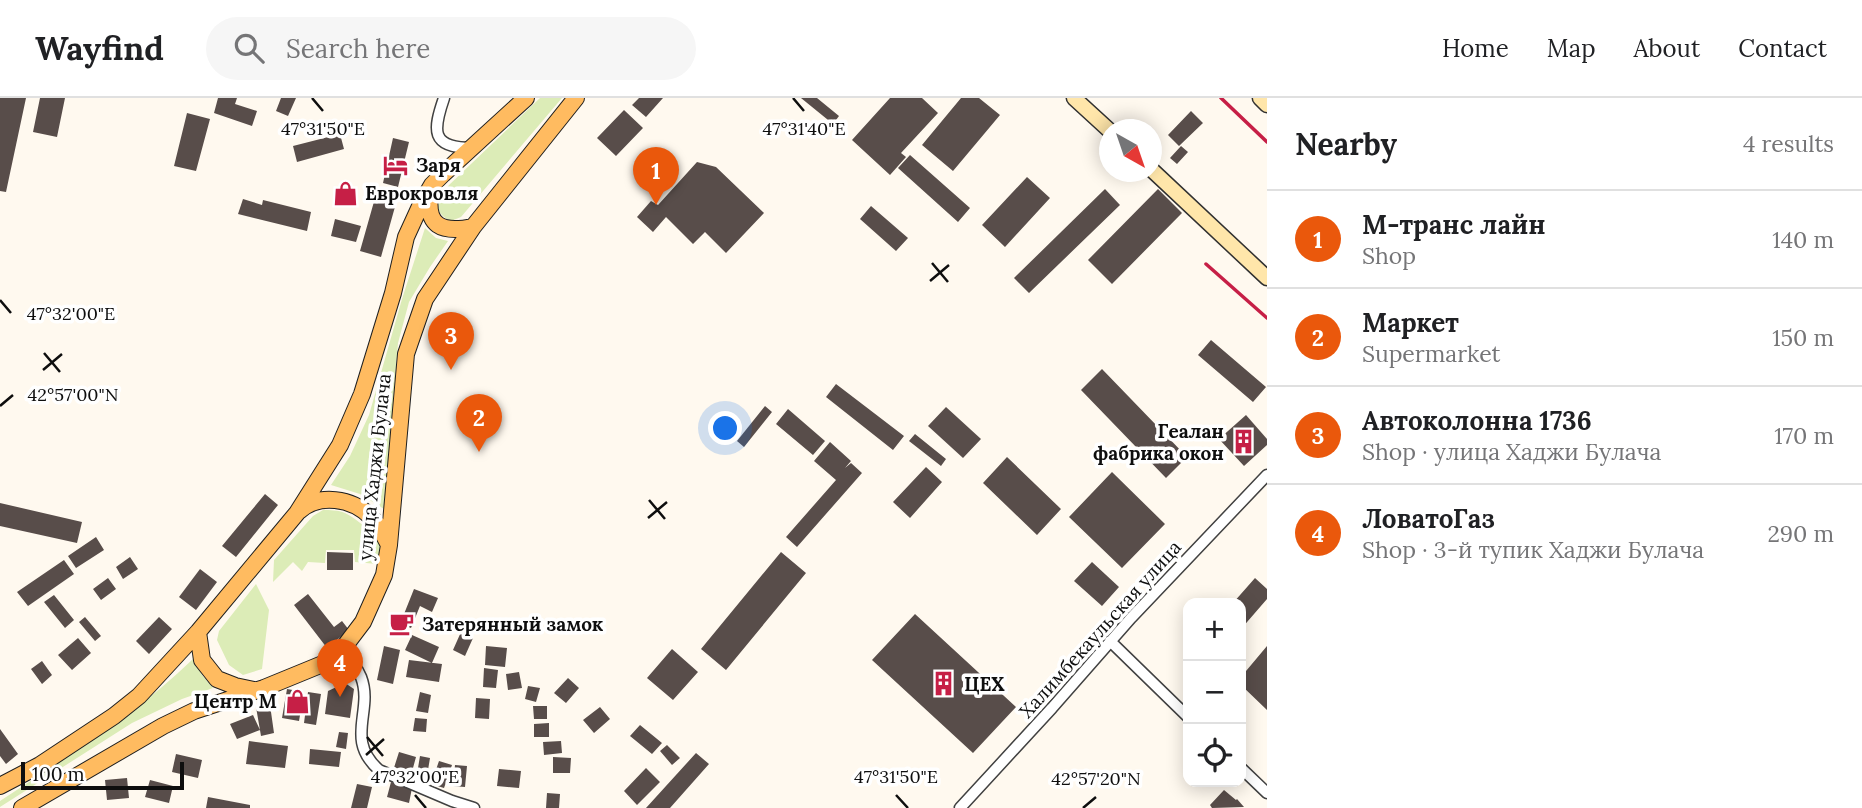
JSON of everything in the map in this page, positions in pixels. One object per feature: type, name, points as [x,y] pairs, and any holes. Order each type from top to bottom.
[{"type":"main road","name":"улица Хаджи Булача","points":[[22,808],[46,802],[163,726],[194,711],[321,665],[341,651],[363,622],[384,575],[406,354],[425,299],[473,227],[576,98]]},
{"type":"main road","points":[[1074,98],[1099,121]]},
{"type":"main road","points":[[1084,98],[1106,119]]},
{"type":"main road","points":[[1260,98],[1267,105]]},
{"type":"main road","name":"улица Хаджи Булача","points":[[1,783],[40,765],[114,716],[139,696],[198,632],[297,513],[340,444],[362,394],[393,293],[406,237],[422,202],[432,185],[524,99]]},
{"type":"main road","points":[[1162,169],[1267,267]]},
{"type":"main road","points":[[1162,179],[1267,278]]},
{"type":"main road","points":[[432,185],[428,205],[439,226],[447,230],[473,227]]},
{"type":"main road","points":[[297,513],[307,504],[319,500],[341,502],[370,516],[389,545]]},
{"type":"main road","points":[[198,632],[202,660],[217,679],[254,690]]},
{"type":"street","points":[[444,98],[436,132],[456,148],[472,148]]},
{"type":"street","name":"Халимбекаульская улица","points":[[960,808],[1110,641],[1267,475]]},
{"type":"street","points":[[1110,641],[1183,712]]},
{"type":"street","points":[[341,651],[362,678],[364,693],[361,738],[372,764],[379,770],[474,808]]},
{"type":"street","points":[[1246,773],[1267,793]]},
{"type":"green space","points":[[540,98],[562,98],[461,217],[451,221],[444,217],[438,204],[449,185]]},
{"type":"green space","points":[[425,228],[436,238],[448,241],[409,302],[398,343],[384,509],[360,494],[331,485],[350,456],[369,415]]},
{"type":"green space","points":[[323,510],[345,513],[368,530],[380,547],[377,564],[355,562],[354,550],[326,550],[325,563],[308,562],[302,571],[293,562],[273,582],[274,560],[313,516]]},
{"type":"green space","points":[[256,584],[269,610],[262,669],[243,675],[229,665],[217,640],[219,631]]},
{"type":"green space","points":[[193,659],[213,688],[182,699],[132,723],[0,807],[0,801],[124,717]]},
{"type":"building","points":[[0,98],[26,98],[6,192],[0,191]]},
{"type":"building","points":[[40,98],[65,98],[57,137],[33,132]]},
{"type":"building","points":[[218,98],[237,98],[235,104],[257,111],[252,126],[214,113]]},
{"type":"building","points":[[281,98],[296,98],[288,116],[276,111]]},
{"type":"building","points":[[639,98],[663,98],[646,117],[632,105]]},
{"type":"building","points":[[801,98],[817,98],[839,116],[833,124]]},
{"type":"building","points":[[890,98],[922,98],[938,113],[901,153],[906,157],[890,175],[852,140]]},
{"type":"building","points":[[961,98],[979,98],[1000,115],[953,171],[922,145]]},
{"type":"building","points":[[624,110],[643,128],[616,156],[597,138]]},
{"type":"building","points":[[1191,111],[1203,123],[1179,146],[1168,135]]},
{"type":"building","points":[[187,113],[210,119],[196,171],[174,166]]},
{"type":"building","points":[[340,134],[344,149],[297,162],[293,146]]},
{"type":"building","points":[[393,138],[409,142],[398,187],[383,183]]},
{"type":"building","points":[[1181,146],[1188,152],[1177,164],[1170,158]]},
{"type":"building","points":[[910,155],[970,208],[958,222],[898,168]]},
{"type":"building","points":[[697,162],[716,167],[764,213],[726,253],[705,232],[693,244],[666,217],[653,232],[637,217],[651,201],[658,205]]},
{"type":"building","points":[[1027,177],[1050,198],[1005,247],[982,225]]},
{"type":"building","points":[[1105,189],[1120,205],[1029,293],[1014,278]]},
{"type":"building","points":[[1158,189],[1182,213],[1112,284],[1088,260]]},
{"type":"building","points":[[377,191],[398,196],[381,257],[360,251]]},
{"type":"building","points":[[243,199],[262,205],[263,200],[311,212],[307,231],[238,214]]},
{"type":"building","points":[[871,206],[908,238],[896,251],[860,219]]},
{"type":"building","points":[[335,219],[361,226],[356,242],[331,236]]},
{"type":"building","points":[[1211,340],[1266,387],[1253,402],[1198,355]]},
{"type":"building","points":[[1102,369],[1187,457],[1166,478],[1081,390]]},
{"type":"building","points":[[836,384],[904,436],[893,450],[826,397]]},
{"type":"building","points":[[765,406],[772,412],[744,447],[737,441]]},
{"type":"building","points":[[946,407],[981,439],[963,458],[928,426]]},
{"type":"building","points":[[788,409],[825,441],[813,455],[776,424]]},
{"type":"building","name":"Геалан фабрика окон","points":[[1246,415],[1267,439],[1267,445],[1244,466],[1219,439]]},
{"type":"building","points":[[915,434],[946,459],[941,466],[909,441]]},
{"type":"building","points":[[830,442],[851,461],[845,468],[851,463],[862,473],[797,547],[786,537],[836,480],[814,461]]},
{"type":"building","points":[[1007,457],[1061,509],[1037,535],[983,483]]},
{"type":"building","points":[[926,467],[942,482],[910,518],[893,502]]},
{"type":"building","points":[[1112,472],[1165,524],[1122,568],[1069,517]]},
{"type":"building","points":[[265,494],[278,505],[236,557],[222,546]]},
{"type":"building","points":[[0,503],[82,522],[77,543],[0,526]]},
{"type":"building","points":[[96,537],[104,550],[76,568],[68,556]]},
{"type":"building","points":[[327,552],[353,553],[353,570],[327,570]]},
{"type":"building","points":[[781,552],[806,573],[726,670],[701,649]]},
{"type":"building","points":[[130,557],[138,569],[123,579],[116,567]]},
{"type":"building","points":[[64,560],[74,574],[28,606],[17,592]]},
{"type":"building","points":[[1092,562],[1119,587],[1102,606],[1074,581]]},
{"type":"building","points":[[200,569],[217,582],[196,610],[179,597]]},
{"type":"building","points":[[108,578],[116,589],[101,600],[93,589]]},
{"type":"building","points":[[1255,578],[1267,589],[1267,599],[1246,623],[1246,598],[1237,598]]},
{"type":"building","points":[[414,589],[438,598],[432,612],[420,606],[411,628],[400,624]]},
{"type":"building","points":[[308,594],[334,627],[342,621],[349,630],[327,648],[294,605]]},
{"type":"building","points":[[54,595],[74,620],[65,628],[44,602]]},
{"type":"building","name":"ЦЕХ","points":[[915,614],[1016,707],[973,753],[872,660]]},
{"type":"building","points":[[85,617],[101,636],[95,641],[79,622]]},
{"type":"building","points":[[159,617],[172,629],[149,654],[136,641]]},
{"type":"building","points":[[461,632],[473,638],[465,656],[453,650]]},
{"type":"building","points":[[412,635],[439,647],[432,663],[405,650]]},
{"type":"building","points":[[78,638],[91,653],[72,670],[58,655]]},
{"type":"building","points":[[384,646],[400,650],[393,684],[377,680]]},
{"type":"building","points":[[486,646],[507,648],[505,667],[485,665]]},
{"type":"building","points":[[1267,646],[1267,710],[1246,690],[1246,671]]},
{"type":"building","points":[[672,649],[698,672],[673,700],[647,678]]},
{"type":"building","points":[[409,660],[442,664],[439,682],[406,677]]},
{"type":"building","points":[[42,661],[52,675],[42,684],[31,669]]},
{"type":"building","points":[[484,668],[498,670],[496,688],[483,687]]},
{"type":"building","points":[[519,672],[522,688],[508,690],[506,674]]},
{"type":"building","points":[[568,678],[579,688],[566,703],[554,693]]},
{"type":"building","points":[[345,683],[354,689],[350,718],[325,714],[328,691]]},
{"type":"building","points":[[528,686],[540,688],[536,702],[525,699]]},
{"type":"building","points":[[287,689],[304,692],[299,721],[282,718]]},
{"type":"building","points":[[308,692],[321,694],[316,725],[304,723]]},
{"type":"building","points":[[420,692],[431,695],[428,713],[416,711]]},
{"type":"building","points":[[476,698],[490,699],[489,719],[475,718]]},
{"type":"building","points":[[270,705],[274,733],[261,736],[256,707]]},
{"type":"building","points":[[533,706],[547,706],[547,719],[534,719]]},
{"type":"building","points":[[600,707],[610,719],[594,733],[583,720]]},
{"type":"building","points":[[253,715],[260,730],[237,739],[230,724]]},
{"type":"building","points":[[415,718],[427,719],[426,732],[413,731]]},
{"type":"building","points":[[549,723],[549,737],[534,737],[534,724]]},
{"type":"building","points":[[640,725],[662,743],[652,754],[630,736]]},
{"type":"building","points":[[0,729],[18,754],[6,764],[0,756]]},
{"type":"building","points":[[339,732],[348,733],[346,749],[336,747]]},
{"type":"building","points":[[249,741],[288,746],[285,768],[246,764]]},
{"type":"building","points":[[561,741],[562,753],[544,755],[543,742]]},
{"type":"building","points":[[667,745],[680,758],[672,765],[660,751]]},
{"type":"building","points":[[310,749],[341,752],[339,767],[309,764]]},
{"type":"building","points":[[399,752],[416,757],[410,779],[392,774]]},
{"type":"building","points":[[696,753],[709,764],[670,808],[646,808]]},
{"type":"building","points":[[176,754],[202,760],[198,778],[172,772]]},
{"type":"building","points":[[420,756],[430,758],[427,776],[417,774]]},
{"type":"building","points":[[553,757],[571,758],[570,773],[553,773]]},
{"type":"building","points":[[439,761],[452,765],[444,788],[431,784]]},
{"type":"building","points":[[455,765],[467,766],[465,787],[453,786]]},
{"type":"building","points":[[646,768],[660,782],[637,805],[624,791]]},
{"type":"building","points":[[499,769],[521,771],[519,788],[497,786]]},
{"type":"building","points":[[127,778],[129,798],[107,800],[105,780]]},
{"type":"building","points":[[150,780],[173,786],[169,803],[145,797]]},
{"type":"building","points":[[391,782],[412,788],[409,803],[387,797]]},
{"type":"building","points":[[357,784],[372,787],[367,808],[351,808]]},
{"type":"building","points":[[1224,790],[1244,807],[1212,808],[1210,805]]},
{"type":"building","points":[[547,793],[560,794],[559,808],[546,808]]},
{"type":"building","points":[[208,797],[250,805],[250,808],[206,808]]},
{"type":"railway","points":[[1221,98],[1267,142]]},
{"type":"railway","points":[[1206,264],[1267,318]]},
{"type":"place","name":"Заря","points":[[396,165]]},
{"type":"place","name":"Еврокровля","points":[[345,193]]},
{"type":"place","name":"М-транс лайн","points":[[656,205]]},
{"type":"place","name":"Автоколонна 1736","points":[[451,370]]},
{"type":"place","name":"Геалан фабрика окон","points":[[1244,442]]},
{"type":"place","name":"Маркет","points":[[479,452]]},
{"type":"place","name":"Затерянный замок","points":[[402,624]]},
{"type":"place","name":"ЦЕХ","points":[[944,684]]},
{"type":"place","name":"ЛоватоГаз","points":[[340,697]]},
{"type":"place","name":"Центр М","points":[[297,701]]}]
